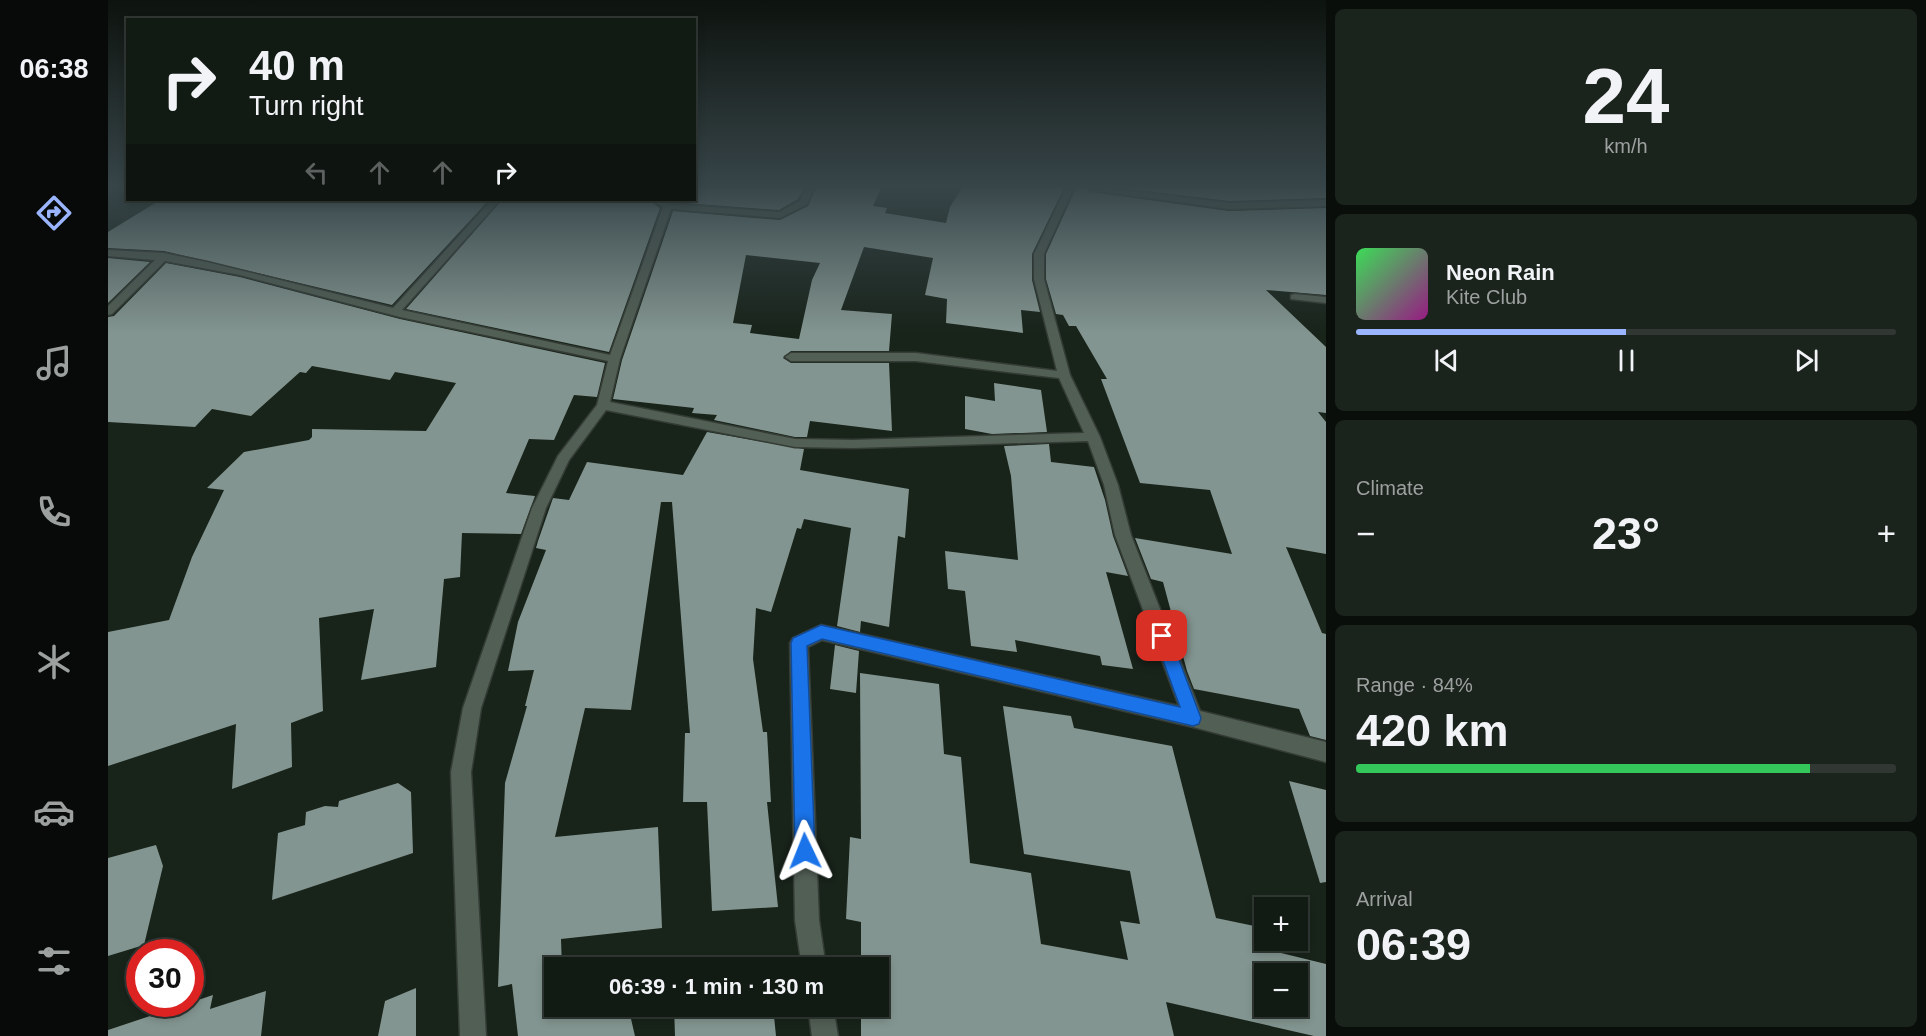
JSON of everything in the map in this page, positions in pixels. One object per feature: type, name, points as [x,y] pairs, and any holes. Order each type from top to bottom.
[{"type":"street","points":[[396,312],[464,236]]},
{"type":"street","points":[[473,1036],[461,772],[472,708],[539,508],[563,459],[603,405],[614,359],[651,236]]},
{"type":"street","points":[[1047,236],[1039,254],[1039,279],[1064,375],[1112,485],[1123,534],[1193,718]]},
{"type":"street","points":[[108,253],[165,256],[396,312],[614,359]]},
{"type":"street","points":[[108,312],[165,256]]},
{"type":"street","points":[[1295,297],[1326,300]]},
{"type":"street","points":[[791,357],[916,357],[1064,375]]},
{"type":"street","points":[[603,405],[795,443],[1093,437]]},
{"type":"street","points":[[812,957],[807,920],[799,643],[821,632],[1193,718],[1326,752]]},
{"type":"street","points":[[822,1017],[825,1036]]},
{"type":"building","points":[[108,236],[455,236],[392,305],[164,251],[108,248]]},
{"type":"building","points":[[470,236],[650,236],[609,352],[406,309]]},
{"type":"building","points":[[664,236],[1041,236],[1032,254],[1032,280],[1040,312],[1021,310],[1023,333],[946,323],[947,299],[925,295],[933,258],[864,247],[841,310],[892,314],[889,351],[791,351],[783,358],[791,363],[889,363],[892,431],[810,421],[807,437],[795,437],[714,420],[717,415],[692,413],[694,408],[613,399],[622,360]],"holes":[[[746,255],[820,263],[812,280],[799,339],[750,333],[752,325],[733,323]]]},
{"type":"building","points":[[1054,236],[1326,236],[1326,295],[1266,290],[1326,347],[1326,413],[1318,412],[1326,422],[1326,554],[1286,547],[1322,633],[1326,634],[1326,740],[1310,736],[1299,709],[1194,689],[1163,582],[1151,579],[1135,538],[1232,554],[1210,490],[1140,483],[1101,379],[1107,379],[1076,326],[1069,326],[1063,315],[1056,314],[1046,279],[1046,254]]},
{"type":"building","points":[[108,258],[150,262],[108,303]]},
{"type":"building","points":[[166,263],[240,277],[400,319],[605,363],[597,397],[574,395],[554,440],[529,439],[506,493],[535,496],[521,534],[462,533],[460,577],[444,579],[436,667],[361,680],[374,609],[319,618],[323,711],[291,723],[292,767],[232,789],[236,724],[108,766],[108,632],[169,620],[192,557],[224,490],[207,488],[244,452],[309,440],[312,437],[312,429],[426,431],[456,383],[395,372],[390,380],[312,366],[306,373],[300,372],[251,416],[212,409],[195,427],[108,422],[108,317],[114,316]]},
{"type":"building","points":[[994,383],[1041,390],[1047,432],[992,434],[965,429],[965,396],[995,401]]},
{"type":"building","points":[[707,432],[804,449],[800,470],[909,489],[905,538],[898,536],[889,627],[861,621],[860,632],[837,626],[851,528],[804,519],[801,529],[797,528],[771,612],[756,608],[753,659],[763,732],[767,732],[771,802],[767,802],[778,907],[712,911],[707,802],[683,802],[685,733],[690,733],[672,502],[661,502],[631,710],[585,708],[555,837],[658,827],[662,928],[561,939],[562,957],[544,957],[544,1017],[631,1017],[635,1036],[518,1036],[512,984],[498,987],[505,783],[527,706],[525,706],[534,670],[508,671],[518,622],[546,550],[536,548],[538,541],[553,498],[569,500],[587,462],[683,475]]},
{"type":"building","points":[[1049,444],[1051,462],[1094,467],[1105,500],[1113,536],[1128,576],[1106,572],[1133,669],[1102,665],[1100,656],[1015,640],[1017,652],[971,646],[965,591],[948,589],[945,551],[1018,560],[1011,476],[1004,446]]},
{"type":"building","points":[[835,645],[859,651],[856,693],[830,689]]},
{"type":"building","points":[[860,673],[939,684],[944,754],[961,757],[970,863],[1031,873],[1041,944],[1128,960],[1120,921],[1140,924],[1130,871],[1024,854],[1003,706],[1071,716],[1074,728],[1172,746],[1216,918],[1254,926],[1254,951],[1277,951],[1326,964],[1326,1036],[1314,1036],[1166,1002],[1174,1036],[861,1036],[861,1017],[889,1017],[889,957],[861,957],[861,922],[846,919],[850,837],[861,839]]},
{"type":"building","points":[[1289,781],[1326,790],[1326,882],[1320,883]]},
{"type":"building","points":[[398,783],[411,792],[413,853],[272,900],[278,833],[305,825],[306,812],[325,806],[338,807],[339,801]]},
{"type":"building","points":[[156,845],[163,866],[145,939],[126,939],[126,950],[108,956],[108,858]]},
{"type":"building","points":[[416,988],[416,1036],[378,1036],[385,1001]]},
{"type":"building","points":[[266,991],[261,1036],[108,1036],[108,1030],[147,1017],[204,1017],[204,998],[213,995],[210,1009]]},
{"type":"building","points":[[674,1017],[774,1017],[776,1036],[675,1036]]},
{"type":"route","points":[[805,851],[799,643],[821,632],[1193,718],[1162,636]]}]
